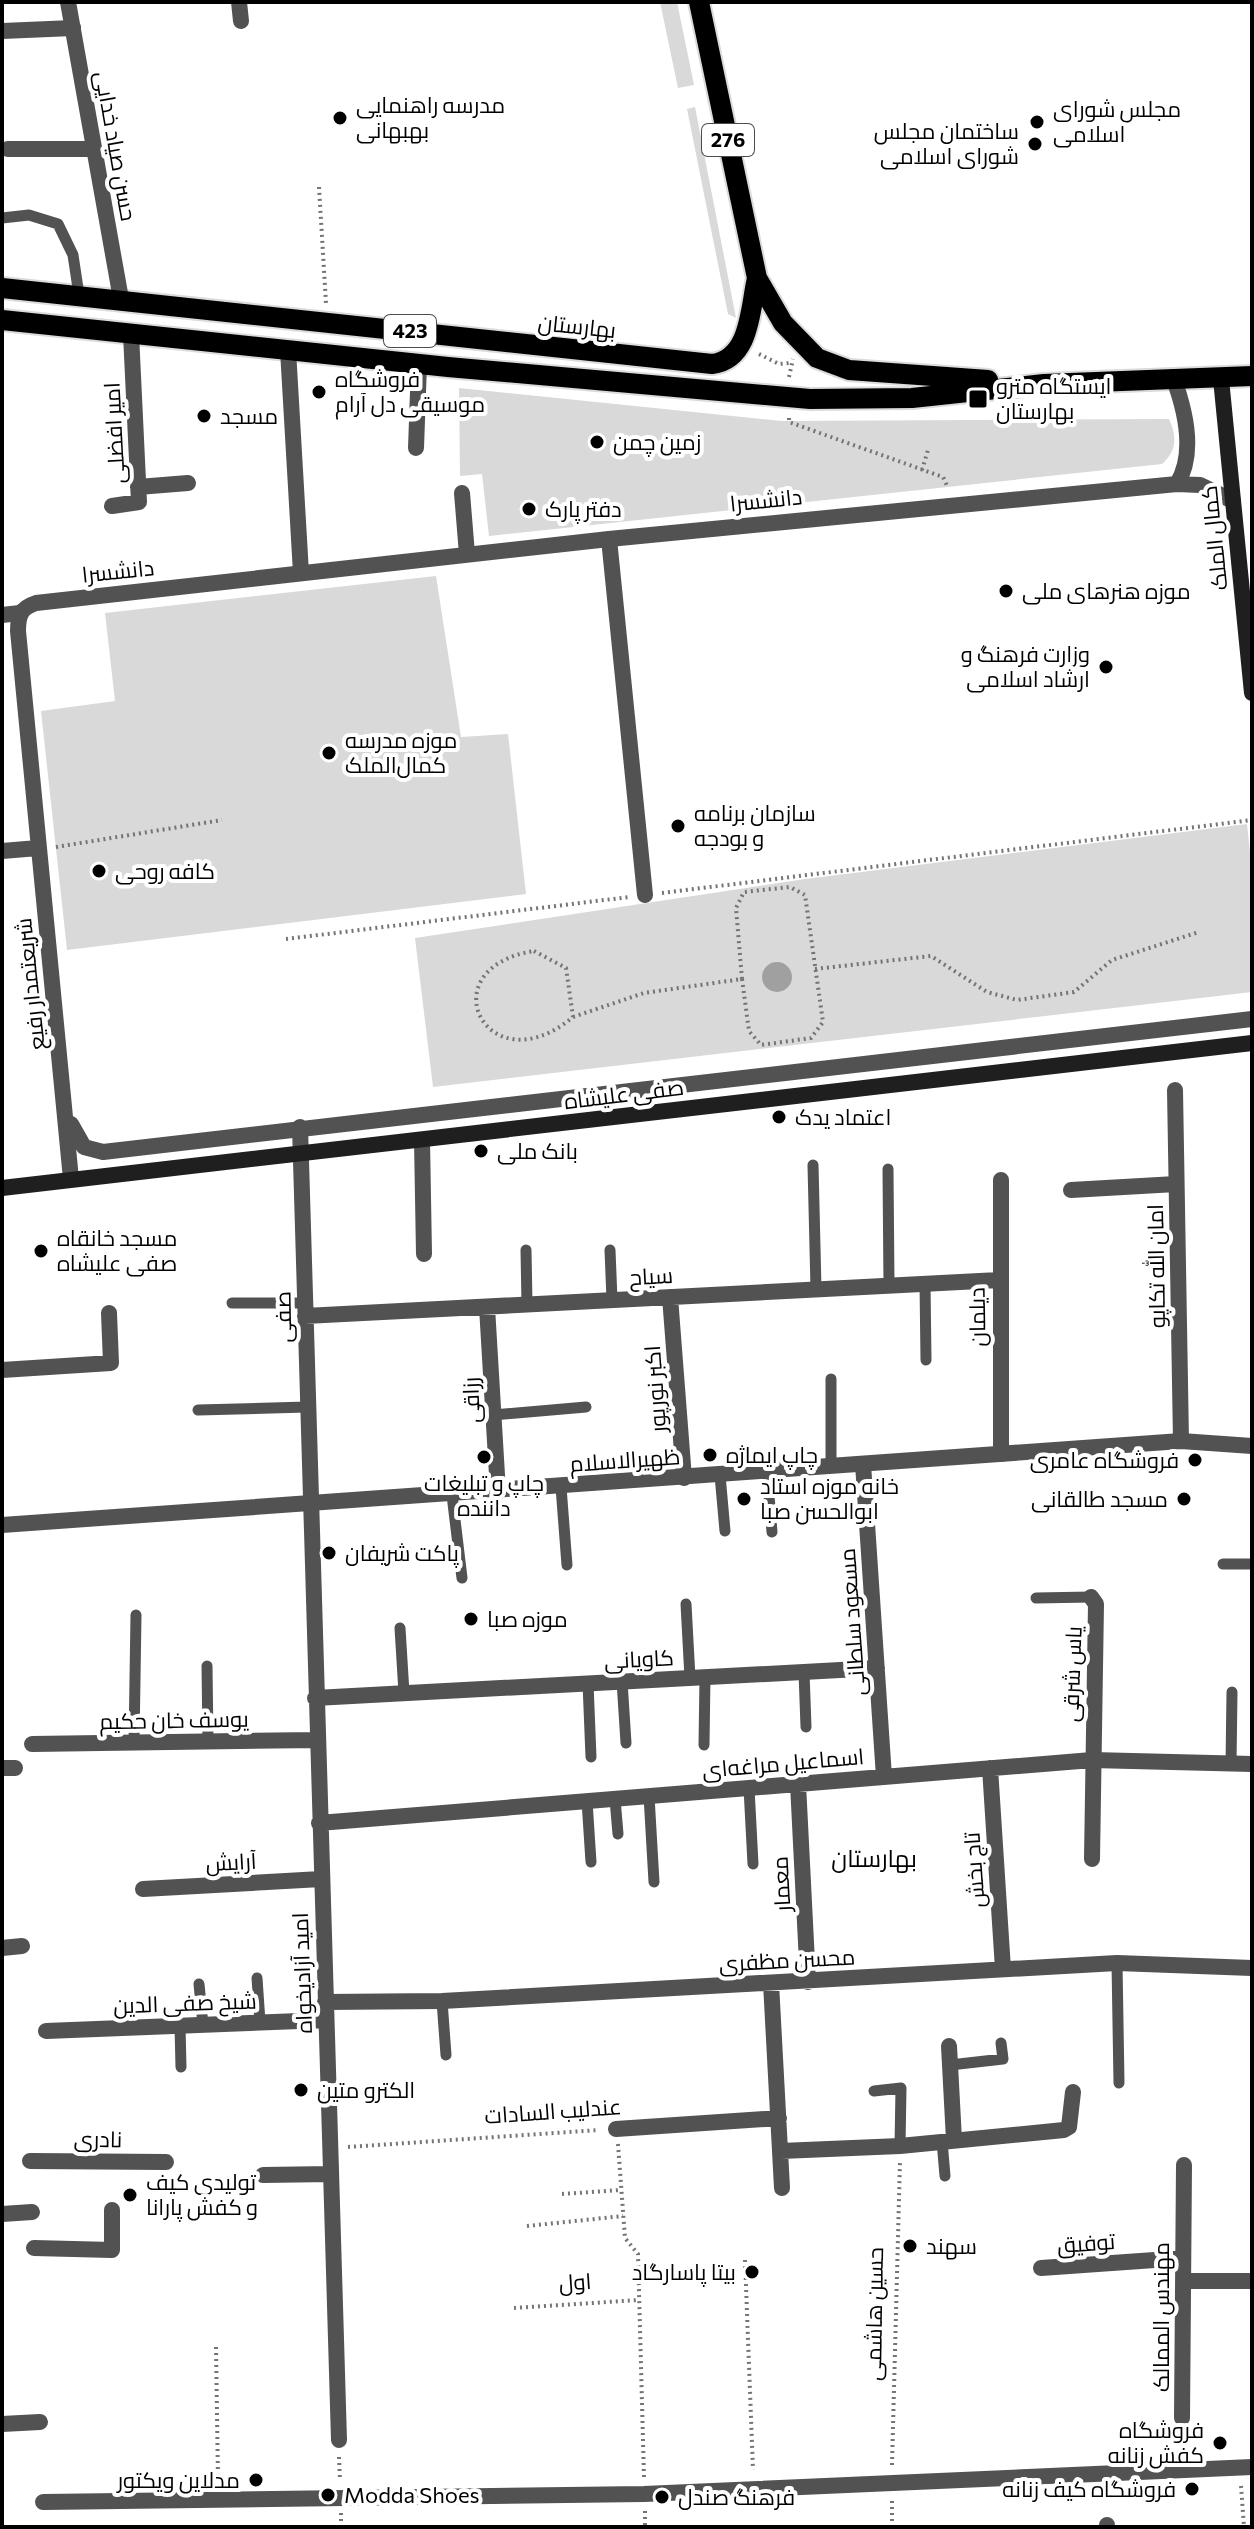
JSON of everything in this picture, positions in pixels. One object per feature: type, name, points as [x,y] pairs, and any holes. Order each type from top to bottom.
[{"type":"main road","name":"276","points":[[699,2],[757,278]]},
{"type":"main road","points":[[743,344],[757,278]]},
{"type":"main road","points":[[757,278],[783,323],[805,348],[828,363],[849,370],[1044,384]]},
{"type":"main road","name":"بهارستان","points":[[2,288],[712,364],[728,360],[743,344]]},
{"type":"main road","name":"423","points":[[2,320],[419,364],[788,397],[912,398],[1044,384],[1252,376]]},
{"type":"main road","name":"کمال الملک","points":[[1221,379],[1252,693]]},
{"type":"main road","name":"صفی علیشاه","points":[[2,1188],[1252,1043]]},
{"type":"street","name":"حسن صیاد خدایی","points":[[68,2],[121,299]]},
{"type":"street","points":[[239,2],[241,21]]},
{"type":"street","points":[[2,31],[73,28]]},
{"type":"street","points":[[8,149],[94,149]]},
{"type":"street","name":"امیر افضلی","points":[[112,506],[139,502],[131,334]]},
{"type":"street","points":[[288,350],[301,573]]},
{"type":"street","points":[[416,448],[419,364]]},
{"type":"street","points":[[1173,377],[1184,414],[1187,460],[1177,484]]},
{"type":"street","points":[[138,487],[188,483]]},
{"type":"street","name":"دانشسرا","points":[[20,613],[36,603],[467,554],[955,504],[1177,484],[1200,485],[1233,501]]},
{"type":"street","points":[[462,493],[467,554]]},
{"type":"street","points":[[609,539],[645,895]]},
{"type":"street","points":[[2,615],[20,613]]},
{"type":"street","name":"شریعتمدار رفیع","points":[[20,613],[18,631],[71,1179]]},
{"type":"street","points":[[2,851],[38,848]]},
{"type":"street","name":"صفی علیشاه","points":[[66,1111],[80,1143],[90,1151],[103,1152],[1252,1019]]},
{"type":"street","name":"امان الله تکاپو","points":[[1175,1090],[1181,1441]]},
{"type":"street","name":"صفی","points":[[300,1127],[309,1506]]},
{"type":"street","points":[[422,1140],[424,1254]]},
{"type":"street","name":"دیلمان","points":[[1001,1180],[1001,1454]]},
{"type":"street","points":[[1071,1190],[1176,1184]]},
{"type":"street","name":"سیاح","points":[[305,1310],[487,1307],[999,1280]]},
{"type":"street","name":"اکبر نورپور","points":[[670,1297],[684,1478]]},
{"type":"street","name":"رزاقی","points":[[487,1307],[498,1492]]},
{"type":"street","points":[[2,1370],[111,1363],[109,1313]]},
{"type":"street","name":"ظهیرالاسلام","points":[[2,1525],[309,1506],[1181,1441],[1252,1446]]},
{"type":"street","name":"مسعود سلطانی","points":[[863,1464],[884,1777]]},
{"type":"street","name":"امید آزادیخواه","points":[[309,1506],[339,2440]]},
{"type":"street","name":"یاس شرقی","points":[[1091,1597],[1096,1604],[1092,1859]]},
{"type":"street","name":"کاویانی","points":[[315,1698],[877,1668]]},
{"type":"street","name":"یوسف خان حکیم","points":[[32,1744],[316,1740]]},
{"type":"street","name":"اسماعیل مراغه‌ای","points":[[319,1823],[1092,1760],[1252,1764]]},
{"type":"street","name":"تاج بخش","points":[[990,1768],[1003,1969]]},
{"type":"street","name":"معمار","points":[[798,1784],[808,1982]]},
{"type":"street","name":"آرایش","points":[[143,1889],[321,1879]]},
{"type":"street","points":[[2,1948],[22,1946]]},
{"type":"street","name":"محسن مظفری","points":[[325,2011],[442,2001],[1117,1963],[1252,1968]]},
{"type":"street","points":[[771,1983],[782,2188]]},
{"type":"street","name":"شیخ صفی الدین","points":[[46,2031],[260,2022],[325,2011]]},
{"type":"street","points":[[948,2140],[949,2046]]},
{"type":"street","points":[[781,2151],[900,2146],[1064,2130],[1069,2127],[1073,2092]]},
{"type":"street","name":"عندلیب السادات","points":[[616,2129],[779,2118]]},
{"type":"street","name":"نادری","points":[[30,2161],[166,2162]]},
{"type":"street","name":"مهندس‌ الممالک","points":[[1182,2418],[1184,2165]]},
{"type":"street","points":[[263,2175],[331,2174]]},
{"type":"street","points":[[34,2248],[112,2250],[112,2210]]},
{"type":"street","points":[[2,2214],[32,2212]]},
{"type":"street","name":"توفیق","points":[[1041,2268],[1183,2258]]},
{"type":"street","points":[[1183,2281],[1252,2281]]},
{"type":"street","points":[[2,2424],[40,2422]]},
{"type":"street","points":[[43,2502],[644,2494],[1246,2467]]},
{"type":"lane","points":[[2,218],[29,215],[58,224],[73,255],[79,295]]},
{"type":"lane","points":[[813,1165],[816,1289]]},
{"type":"lane","points":[[888,1169],[889,1285]]},
{"type":"lane","points":[[526,1250],[527,1304]]},
{"type":"lane","points":[[610,1250],[612,1300]]},
{"type":"lane","points":[[925,1283],[926,1360]]},
{"type":"lane","points":[[232,1303],[305,1310]]},
{"type":"lane","points":[[831,1379],[831,1467]]},
{"type":"lane","points":[[198,1410],[307,1407]]},
{"type":"lane","points":[[493,1415],[586,1407]]},
{"type":"lane","points":[[767,1472],[772,1532]]},
{"type":"lane","points":[[720,1475],[725,1531]]},
{"type":"lane","points":[[561,1487],[567,1565]]},
{"type":"lane","points":[[452,1495],[462,1578]]},
{"type":"lane","points":[[1223,1564],[1252,1564]]},
{"type":"lane","name":"یاس شرقی","points":[[1036,1598],[1091,1597]]},
{"type":"lane","points":[[686,1604],[704,1745]]},
{"type":"lane","points":[[134,1743],[136,1615]]},
{"type":"lane","points":[[400,1628],[404,1693]]},
{"type":"lane","points":[[207,1666],[208,1742]]},
{"type":"lane","points":[[804,1672],[806,1727]]},
{"type":"lane","points":[[622,1681],[626,1743]]},
{"type":"lane","points":[[588,1683],[591,1757]]},
{"type":"lane","points":[[1231,1764],[1232,1692]]},
{"type":"lane","points":[[749,1788],[753,1864]]},
{"type":"lane","points":[[649,1796],[654,1882]]},
{"type":"lane","points":[[615,1799],[618,1834]]},
{"type":"lane","points":[[587,1801],[591,1862]]},
{"type":"lane","points":[[1117,1963],[1119,2083]]},
{"type":"lane","points":[[257,1978],[260,2022]]},
{"type":"lane","points":[[199,1984],[203,2025]]},
{"type":"lane","points":[[442,2001],[446,2055]]},
{"type":"lane","points":[[180,2026],[181,2067]]},
{"type":"lane","points":[[950,2065],[1003,2059],[1001,2043]]},
{"type":"lane","points":[[874,2091],[901,2088],[900,2146]]},
{"type":"lane","points":[[945,2176],[948,2140]]},
{"type":"path","points":[[319,187],[327,322]]},
{"type":"path","points":[[743,344],[767,360],[790,363]]},
{"type":"path","points":[[805,348],[790,363],[789,422],[943,477],[955,504]]},
{"type":"path","points":[[922,470],[928,450]]},
{"type":"path","points":[[38,848],[222,820]]},
{"type":"path","points":[[286,939],[1252,820]]},
{"type":"path","points":[[790,887],[805,895],[823,1022],[811,1038],[761,1045],[749,1031],[742,979],[736,908],[744,892],[790,887]]},
{"type":"path","points":[[815,969],[931,956],[987,992],[1017,1000],[1074,992],[1112,960],[1199,932]]},
{"type":"path","points":[[573,1017],[566,968],[534,951],[516,954],[499,964],[484,977],[476,994],[481,1023],[495,1034],[510,1038],[540,1035],[573,1017],[644,993],[742,979]]},
{"type":"path","points":[[616,2129],[625,2238],[638,2254],[644,2494]]},
{"type":"path","name":"عندلیب السادات","points":[[330,2148],[616,2129]]},
{"type":"path","name":"حسین هاشمی","points":[[892,2527],[900,2146]]},
{"type":"path","points":[[562,2194],[621,2190]]},
{"type":"path","points":[[527,2226],[623,2216]]},
{"type":"path","points":[[745,2260],[754,2489]]},
{"type":"path","name":"اول","points":[[514,2308],[639,2300]]},
{"type":"path","points":[[216,2347],[218,2499]]},
{"type":"path","name":"مهندس‌ الممالک","points":[[1182,2418],[1182,2470]]},
{"type":"path","points":[[339,2440],[340,2498]]},
{"type":"path","points":[[1244,2527],[1246,2467]]},
{"type":"shaded area","points":[[660,2],[677,2],[694,85],[678,88]]},
{"type":"shaded area","points":[[695,107],[736,318],[728,314],[687,109]]},
{"type":"shaded area","points":[[459,388],[782,421],[1169,419],[1174,443],[1171,454],[1162,464],[489,536],[482,474],[460,476]]},
{"type":"shaded area","points":[[436,576],[461,737],[508,734],[526,894],[67,950],[41,711],[115,701],[105,613]]},
{"type":"shaded area","points":[[1247,824],[1252,871],[1252,992],[433,1087],[415,938],[805,879]]},
{"type":"shaded area","points":[[777,962],[783,963],[791,971],[791,983],[783,991],[777,992],[771,991],[763,983],[762,977],[763,971],[771,963]]},
{"type":"place","name":"مدرسه راهنمایی بهبهانی","points":[[340,118]]},
{"type":"place","name":"مجلس شورای اسلامی","points":[[1037,122]]},
{"type":"place","name":"ساختمان مجلس شورای اسلامی","points":[[1035,144]]},
{"type":"place","name":"فروشگاه موسیقی دل آرام","points":[[319,392]]},
{"type":"place","name":"ایستگاه مترو بهارستان","points":[[978,399]]},
{"type":"place","name":"مسجد","points":[[204,416]]},
{"type":"place","name":"زمین چمن","points":[[597,442]]},
{"type":"place","name":"دفتر پارک","points":[[529,509]]},
{"type":"place","name":"موزه هنرهای ملی","points":[[1006,591]]},
{"type":"place","name":"وزارت فرهنگ و ارشاد اسلامی","points":[[1106,667]]},
{"type":"place","name":"موزه مدرسه کمال‌الملک","points":[[329,753]]},
{"type":"place","name":"سازمان برنامه و بودجه","points":[[678,826]]},
{"type":"place","name":"کافه روحی","points":[[99,871]]},
{"type":"place","name":"اعتماد یدک","points":[[779,1117]]},
{"type":"place","name":"بانک ملی","points":[[481,1151]]},
{"type":"place","name":"مسجد خانقاه صفی علیشاه","points":[[41,1251]]},
{"type":"place","name":"چاپ ایماژه","points":[[710,1455]]},
{"type":"place","name":"چاپ و تبلیغات داننده","points":[[484,1457]]},
{"type":"place","name":"فروشگاه عامری","points":[[1195,1460]]},
{"type":"place","name":"خانه موزه استاد ابوالحسن صبا","points":[[744,1499]]},
{"type":"place","name":"مسجد طالقانی","points":[[1184,1499]]},
{"type":"place","name":"پاکت شریفان","points":[[329,1553]]},
{"type":"place","name":"موزه صبا","points":[[471,1619]]},
{"type":"place","name":"الکترو متین","points":[[301,2090]]},
{"type":"place","name":"تولیدی کیف و کفش پارانا","points":[[130,2195]]},
{"type":"place","name":"سهند","points":[[910,2246]]},
{"type":"place","name":"بیتا پاسارگاد","points":[[752,2272]]},
{"type":"place","name":"فروشگاه کفش زنانه","points":[[1220,2443]]},
{"type":"place","name":"مدلاین ویکتور","points":[[256,2480]]},
{"type":"place","name":"فروشگاه کیف زنانه","points":[[1192,2489]]},
{"type":"place","name":"Modda Shoes","points":[[328,2495]]},
{"type":"place","name":"فرهنگ صندل","points":[[662,2497]]},
{"type":"district","name":"بهارستان","points":[[874,1859]]}]
